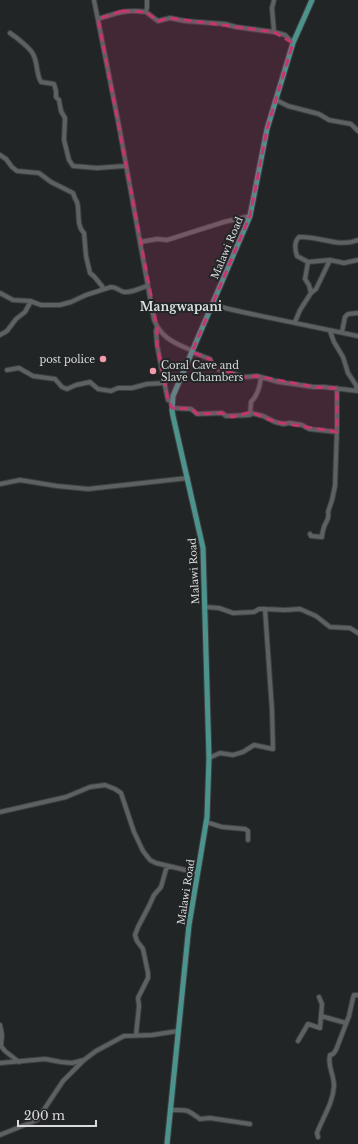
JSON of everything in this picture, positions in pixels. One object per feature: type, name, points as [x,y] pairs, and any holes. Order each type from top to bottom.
[{"type":"main road","name":"Malawi Road","points":[[167,1144],[189,925],[208,809],[209,758],[203,548],[172,408],[172,402],[180,377],[250,216],[267,129],[293,43],[312,0]]},
{"type":"street","points":[[94,0],[147,286],[154,320],[157,326],[167,338],[210,359],[214,367],[224,371],[245,377],[257,376],[279,382],[358,391],[348,373],[343,357],[334,342],[330,331]]},
{"type":"street","points":[[146,12],[147,0]]},
{"type":"street","points":[[274,0],[272,8],[274,32]]},
{"type":"street","points":[[98,19],[122,11],[132,10],[146,12],[158,21],[170,18],[185,21],[226,24],[236,27],[274,32],[285,35],[293,43]]},
{"type":"street","points":[[10,32],[34,55],[36,68],[41,82],[54,84],[55,86],[56,97],[58,98],[61,111],[65,118],[64,140],[69,160],[73,166],[97,168],[125,166]]},
{"type":"street","points":[[276,100],[288,106],[320,114],[330,120],[350,124],[358,130]]},
{"type":"street","points":[[0,155],[17,171],[39,173],[51,182],[73,193],[77,203],[82,231],[84,233],[86,256],[90,274],[96,277],[103,289]]},
{"type":"street","points":[[140,242],[157,239],[167,240],[218,224],[250,216]]},
{"type":"street","points":[[358,240],[338,243],[300,237],[296,242],[295,250],[297,256],[308,262],[330,260],[344,263],[358,260]]},
{"type":"street","points":[[295,322],[300,310],[311,293],[316,289],[330,260]]},
{"type":"street","points":[[308,262],[305,279],[309,285],[311,293]]},
{"type":"street","points":[[0,293],[13,300],[31,301],[41,305],[60,305],[115,286],[123,292],[132,292],[147,286]]},
{"type":"street","points":[[0,298],[5,296]]},
{"type":"street","points":[[0,335],[7,331],[16,319],[25,312],[31,301]]},
{"type":"street","points":[[213,303],[221,308],[358,336]]},
{"type":"street","points":[[342,332],[345,317],[348,314],[358,313]]},
{"type":"street","points":[[157,326],[157,345],[168,400],[172,402]]},
{"type":"street","points":[[7,370],[19,368],[33,376],[54,379],[62,387],[67,389],[76,385],[90,382],[98,388],[110,391],[118,388],[132,388],[147,384],[165,382]]},
{"type":"street","points":[[251,413],[251,402],[256,397],[258,392],[261,377]]},
{"type":"street","points":[[310,534],[311,536],[322,537],[332,500],[337,432],[337,388]]},
{"type":"street","points":[[172,408],[191,409],[197,414],[222,413],[226,416],[250,415],[251,413],[283,424],[290,423],[302,425],[310,429],[337,432]]},
{"type":"street","points":[[0,484],[18,480],[88,489],[188,478]]},
{"type":"street","points":[[205,607],[219,608],[233,613],[254,612],[265,609],[300,609],[316,616],[330,626],[350,628],[358,633]]},
{"type":"street","points":[[209,758],[220,753],[233,755],[243,752],[254,745],[273,749],[272,710],[265,609]]},
{"type":"street","points":[[0,812],[66,797],[90,787],[105,785],[121,793],[142,851],[150,860],[167,866],[198,873]]},
{"type":"street","points":[[206,822],[222,827],[245,829],[248,832],[248,840]]},
{"type":"street","points":[[136,1035],[139,1006],[138,998],[148,978],[148,973],[144,948],[137,941],[135,935],[154,895],[161,888],[167,866]]},
{"type":"street","points":[[318,1137],[317,1133],[333,1097],[334,1080],[328,1060],[330,1055],[336,1050],[350,1012],[354,995],[358,995]]},
{"type":"street","points":[[298,1041],[308,1024],[320,1028],[322,1004],[319,997]]},
{"type":"street","points":[[321,1016],[346,1023]]},
{"type":"street","points":[[0,1025],[1,1046],[5,1051],[20,1062]]},
{"type":"street","points":[[0,1135],[37,1120],[63,1081],[84,1060],[115,1040],[124,1036],[152,1035],[178,1031]]},
{"type":"street","points":[[0,1063],[45,1059],[72,1063],[84,1060]]},
{"type":"street","points":[[171,1110],[190,1111],[200,1119],[210,1118],[250,1124]]},
{"type":"highlighted area","points":[[122,11],[146,12],[158,21],[170,18],[274,32],[293,43],[267,129],[250,216],[192,352],[210,359],[214,367],[245,377],[257,376],[314,387],[337,388],[337,432],[275,422],[251,412],[232,417],[222,413],[197,414],[192,409],[172,408],[168,400],[157,345],[157,327],[98,19]]},
{"type":"place","name":"post police","points":[[103,359]]},
{"type":"place","name":"Coral Cave and Slave Chambers","points":[[153,371]]},
{"type":"district","name":"Mangwapani","points":[[181,306]]}]
